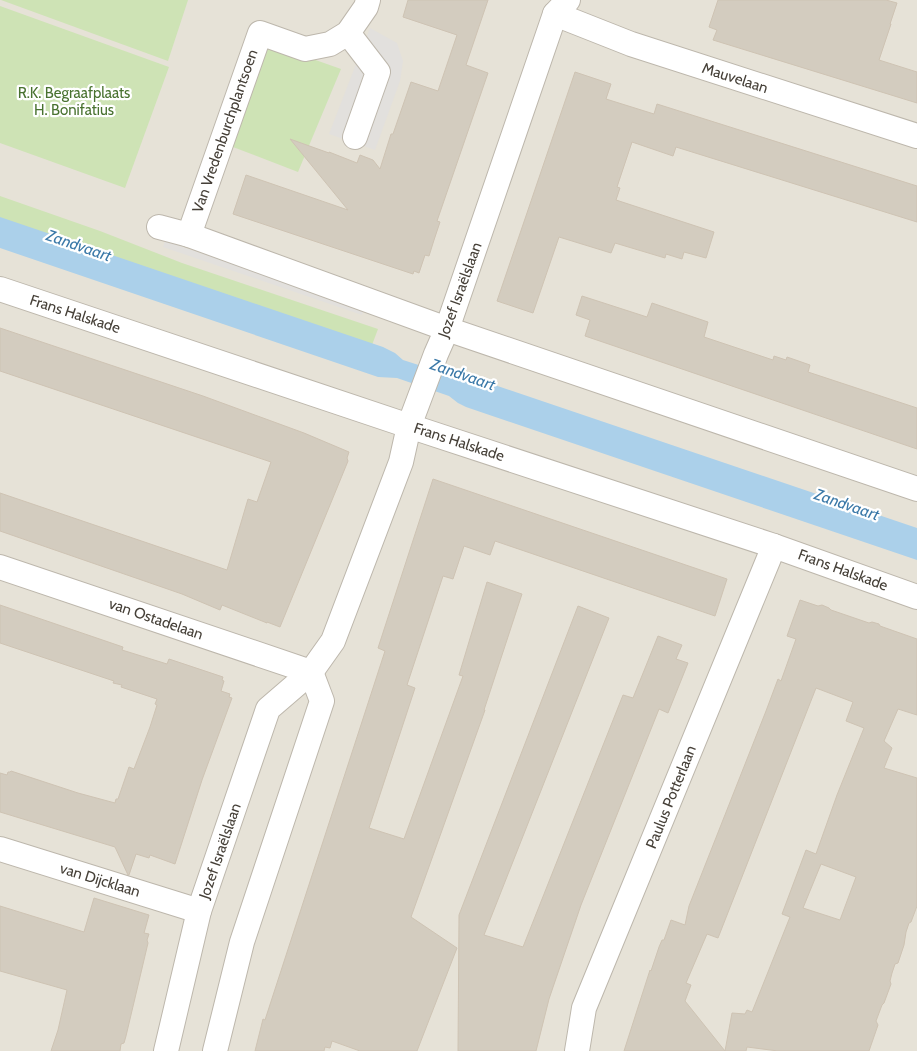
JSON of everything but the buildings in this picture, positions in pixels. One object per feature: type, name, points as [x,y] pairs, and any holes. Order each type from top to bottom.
[{"type":"street","name":"Van Vredenburchplantsoen","points":[[189,235],[260,33],[305,49],[330,44],[348,33],[366,7],[368,0]]},
{"type":"street","name":"Mauvelaan","points":[[558,5],[631,44],[917,136]]},
{"type":"street","name":"Jozef Israëlslaan","points":[[166,1051],[199,911],[268,709],[311,672],[333,641],[401,462],[412,420],[436,354],[447,330],[558,5]]},
{"type":"street","points":[[348,33],[378,72],[355,137]]},
{"type":"street","points":[[159,227],[189,235],[447,330],[917,489]]},
{"type":"street","name":"Frans Halskade","points":[[0,289],[412,420],[917,597]]},
{"type":"street","name":"Paulus Potterlaan","points":[[577,1051],[584,1008],[774,546]]},
{"type":"street","name":"van Ostadelaan","points":[[0,567],[311,672]]},
{"type":"street","points":[[215,1051],[242,942],[322,701],[311,672]]},
{"type":"street","name":"van Dijcklaan","points":[[0,849],[199,911]]},
{"type":"shaded area","points":[[0,0],[917,0],[917,1051],[0,1051]]},
{"type":"shaded area","points":[[370,28],[397,43],[403,61],[400,81],[375,150],[329,134]]},
{"type":"shaded area","points":[[165,241],[364,309],[362,315],[163,247]]},
{"type":"green space","points":[[1,0],[188,0],[168,61]]},
{"type":"green space","name":"R.K. Begraafplaats H. Bonifatius","points":[[0,6],[169,67],[125,188],[0,143]]},
{"type":"green space","points":[[276,46],[341,69],[298,172],[233,147],[265,50]]},
{"type":"green space","points":[[0,196],[100,231],[182,263],[378,329],[372,345],[0,219]]},
{"type":"water","name":"Zandvaart","points":[[0,217],[383,347],[395,353],[403,360],[456,377],[477,379],[917,528],[917,560],[466,407],[449,396],[397,378],[378,377],[0,248]]}]
